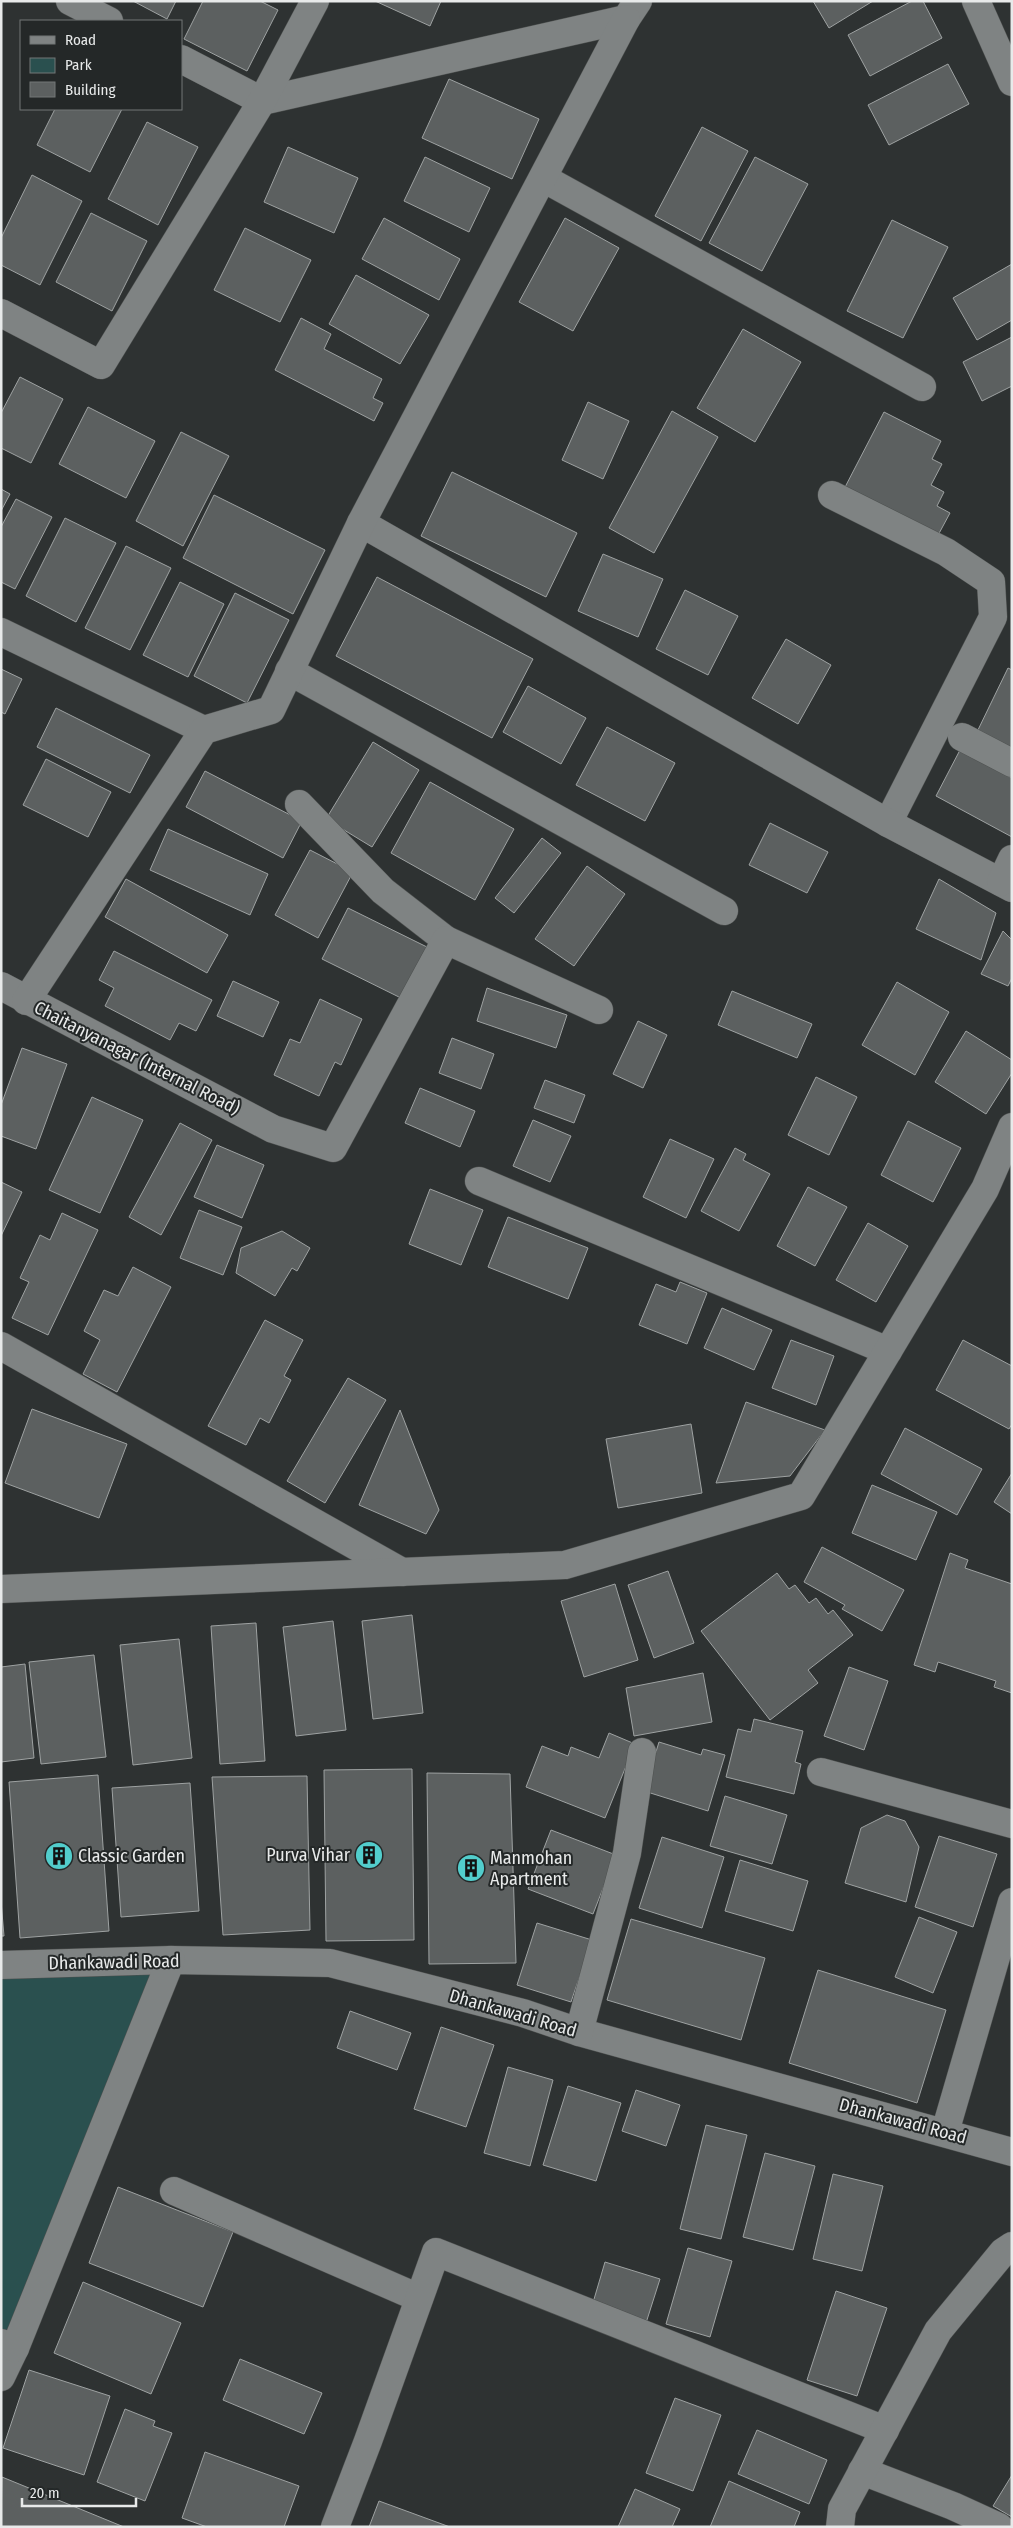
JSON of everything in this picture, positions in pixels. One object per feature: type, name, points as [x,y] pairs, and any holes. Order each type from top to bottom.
[{"type":"street","points":[[70,1],[107,20]]},
{"type":"street","points":[[1,312],[101,365],[262,101],[315,1]]},
{"type":"street","points":[[976,1],[1012,82]]},
{"type":"street","points":[[182,60],[262,101],[632,10]]},
{"type":"street","points":[[26,1001],[204,730],[271,710],[361,523],[632,10]]},
{"type":"street","points":[[543,178],[922,387]]},
{"type":"street","points":[[832,495],[946,552],[990,582],[993,618],[888,823]]},
{"type":"street","points":[[361,523],[888,823],[1008,876]]},
{"type":"street","points":[[1,632],[204,730]]},
{"type":"street","points":[[289,671],[724,911]]},
{"type":"street","points":[[962,737],[1012,763]]},
{"type":"street","points":[[299,804],[383,891],[446,940],[599,1010]]},
{"type":"street","name":"Chaitanyanagar (Internal Road)","points":[[1,986],[26,1001],[272,1129],[333,1148],[446,940]]},
{"type":"street","points":[[1,1589],[565,1565],[801,1496],[985,1189],[1012,1127]]},
{"type":"street","points":[[479,1181],[888,1351]]},
{"type":"street","points":[[1,1346],[402,1572]]},
{"type":"street","points":[[579,2032],[627,1853],[642,1752]]},
{"type":"street","points":[[821,1772],[1012,1824]]},
{"type":"street","points":[[944,2132],[1012,1902]]},
{"type":"street","points":[[1,2377],[8,2346],[171,1960]]},
{"type":"street","name":"Dhankawadi Road","points":[[1,1966],[171,1960],[330,1963],[523,2013],[579,2032],[1012,2152]]},
{"type":"street","points":[[174,2191],[419,2298]]},
{"type":"street","points":[[840,2527],[842,2509],[938,2331],[1003,2252],[1012,2246]]},
{"type":"street","points":[[335,2527],[436,2252],[885,2430]]},
{"type":"street","points":[[862,2471],[953,2506],[998,2527]]},
{"type":"green space","points":[[171,1960],[15,2348],[1,2343],[1,1965]]},
{"type":"building","points":[[133,1],[176,1],[167,19]]},
{"type":"building","points":[[203,1],[260,1],[278,10],[247,71],[184,39]]},
{"type":"building","points":[[375,1],[441,1],[430,26]]},
{"type":"building","points":[[813,1],[873,1],[829,28]]},
{"type":"building","points":[[912,1],[923,1],[942,38],[870,76],[848,35]]},
{"type":"building","points":[[948,64],[969,104],[889,145],[868,105]]},
{"type":"building","points":[[449,79],[539,119],[512,179],[422,138]]},
{"type":"building","points":[[54,110],[121,110],[90,172],[37,145]]},
{"type":"building","points":[[147,122],[198,147],[158,225],[108,199]]},
{"type":"building","points":[[702,127],[748,151],[701,241],[655,216]]},
{"type":"building","points":[[288,147],[358,178],[334,233],[264,202]]},
{"type":"building","points":[[425,157],[490,188],[469,232],[404,201]]},
{"type":"building","points":[[755,157],[808,184],[762,271],[709,243]]},
{"type":"building","points":[[32,175],[82,201],[40,285],[1,265],[1,238]]},
{"type":"building","points":[[91,213],[147,241],[112,311],[56,282]]},
{"type":"building","points":[[384,218],[460,259],[439,300],[362,259]]},
{"type":"building","points":[[565,218],[619,248],[573,331],[519,302]]},
{"type":"building","points":[[892,220],[948,247],[903,338],[847,311]]},
{"type":"building","points":[[245,228],[311,260],[280,322],[214,290]]},
{"type":"building","points":[[1012,264],[1012,320],[977,340],[953,298]]},
{"type":"building","points":[[356,275],[429,315],[400,364],[329,324]]},
{"type":"building","points":[[301,318],[331,334],[324,349],[382,379],[373,398],[383,403],[374,421],[275,370]]},
{"type":"building","points":[[743,329],[801,362],[755,442],[697,408]]},
{"type":"building","points":[[1012,337],[1012,386],[982,401],[963,362]]},
{"type":"building","points":[[20,377],[63,399],[31,463],[1,448],[1,413]]},
{"type":"building","points":[[588,402],[629,421],[603,479],[562,460]]},
{"type":"building","points":[[88,407],[155,441],[126,498],[59,464]]},
{"type":"building","points":[[672,411],[718,437],[654,553],[609,528]]},
{"type":"building","points":[[884,412],[941,441],[932,459],[942,464],[931,485],[944,492],[937,506],[950,513],[936,539],[843,491]]},
{"type":"building","points":[[181,432],[229,456],[183,546],[136,521]]},
{"type":"building","points":[[452,472],[577,533],[546,597],[421,536]]},
{"type":"building","points":[[1,489],[10,494],[1,511]]},
{"type":"building","points":[[214,495],[325,550],[293,614],[183,558]]},
{"type":"building","points":[[16,499],[52,517],[15,589],[1,582],[1,527]]},
{"type":"building","points":[[65,518],[116,543],[76,622],[26,596]]},
{"type":"building","points":[[126,546],[171,568],[130,650],[85,628]]},
{"type":"building","points":[[603,554],[663,579],[638,637],[578,611]]},
{"type":"building","points":[[377,577],[533,659],[492,738],[336,656]]},
{"type":"building","points":[[180,582],[224,604],[188,677],[143,655]]},
{"type":"building","points":[[685,590],[738,616],[708,675],[656,649]]},
{"type":"building","points":[[235,593],[289,620],[247,703],[194,676]]},
{"type":"building","points":[[786,639],[831,665],[798,724],[752,698]]},
{"type":"building","points":[[1008,668],[1012,670],[1012,751],[976,734]]},
{"type":"building","points":[[1,669],[22,679],[5,714],[1,712]]},
{"type":"building","points":[[528,686],[586,718],[561,764],[503,732]]},
{"type":"building","points":[[56,708],[150,755],[130,793],[37,747]]},
{"type":"building","points":[[607,727],[675,763],[645,821],[576,785]]},
{"type":"building","points":[[373,742],[419,770],[372,847],[326,819]]},
{"type":"building","points":[[960,750],[1012,778],[1012,837],[936,796]]},
{"type":"building","points":[[46,759],[111,792],[88,837],[23,805]]},
{"type":"building","points":[[205,771],[302,821],[283,858],[186,807]]},
{"type":"building","points":[[430,782],[514,829],[475,900],[391,853]]},
{"type":"building","points":[[770,823],[828,852],[807,893],[749,865]]},
{"type":"building","points":[[168,829],[268,874],[250,915],[150,870]]},
{"type":"building","points":[[542,838],[561,853],[514,913],[495,898]]},
{"type":"building","points":[[310,850],[353,872],[318,938],[275,915]]},
{"type":"building","points":[[587,866],[625,894],[574,966],[535,939]]},
{"type":"building","points":[[126,879],[228,935],[207,973],[105,917]]},
{"type":"building","points":[[939,879],[996,913],[981,960],[916,929]]},
{"type":"building","points":[[348,908],[431,949],[405,1000],[322,959]]},
{"type":"building","points":[[1003,931],[1012,940],[1012,978],[1008,986],[981,974]]},
{"type":"building","points":[[114,951],[212,1000],[196,1031],[179,1023],[170,1040],[105,1006],[114,988],[99,980]]},
{"type":"building","points":[[233,981],[279,1002],[263,1037],[217,1016]]},
{"type":"building","points":[[897,982],[949,1012],[915,1075],[862,1045]]},
{"type":"building","points":[[487,988],[567,1015],[556,1048],[477,1021]]},
{"type":"building","points":[[732,991],[812,1024],[797,1058],[718,1025]]},
{"type":"building","points":[[320,999],[362,1019],[341,1065],[335,1062],[319,1096],[274,1075],[290,1039],[300,1043]]},
{"type":"building","points":[[638,1021],[667,1035],[643,1088],[613,1074]]},
{"type":"building","points":[[966,1031],[1012,1060],[1012,1073],[986,1114],[935,1082]]},
{"type":"building","points":[[452,1038],[494,1054],[481,1089],[439,1073]]},
{"type":"building","points":[[22,1048],[67,1064],[36,1149],[1,1136],[1,1105]]},
{"type":"building","points":[[816,1077],[857,1097],[829,1155],[788,1135]]},
{"type":"building","points":[[545,1080],[585,1095],[574,1123],[534,1108]]},
{"type":"building","points":[[420,1088],[475,1111],[460,1147],[405,1123]]},
{"type":"building","points":[[92,1097],[143,1120],[100,1213],[49,1190]]},
{"type":"building","points":[[533,1120],[571,1136],[550,1182],[513,1166]]},
{"type":"building","points":[[908,1121],[961,1148],[933,1202],[881,1175]]},
{"type":"building","points":[[180,1123],[212,1140],[161,1235],[129,1217]]},
{"type":"building","points":[[670,1139],[714,1159],[686,1218],[643,1197]]},
{"type":"building","points":[[217,1145],[264,1165],[242,1218],[194,1197]]},
{"type":"building","points":[[735,1148],[746,1154],[743,1160],[770,1174],[739,1231],[701,1211]]},
{"type":"building","points":[[1,1182],[22,1192],[1,1236]]},
{"type":"building","points":[[808,1187],[847,1207],[815,1266],[777,1246]]},
{"type":"building","points":[[430,1189],[483,1210],[461,1265],[409,1244]]},
{"type":"building","points":[[199,1210],[242,1227],[223,1275],[180,1258]]},
{"type":"building","points":[[62,1213],[98,1230],[48,1335],[12,1318],[29,1282],[20,1278],[40,1235],[50,1240]]},
{"type":"building","points":[[508,1217],[588,1248],[568,1299],[488,1267]]},
{"type":"building","points":[[868,1223],[908,1246],[876,1302],[836,1280]]},
{"type":"building","points":[[282,1231],[310,1248],[297,1271],[292,1268],[275,1296],[236,1273],[241,1248]]},
{"type":"building","points":[[133,1267],[171,1287],[117,1392],[83,1374],[100,1340],[84,1331],[104,1290],[118,1296]]},
{"type":"building","points":[[680,1282],[707,1293],[687,1344],[639,1325],[656,1284],[676,1292]]},
{"type":"building","points":[[722,1308],[772,1330],[754,1370],[704,1348]]},
{"type":"building","points":[[265,1320],[303,1340],[284,1376],[291,1380],[269,1423],[260,1418],[246,1445],[208,1426]]},
{"type":"building","points":[[791,1340],[834,1356],[816,1405],[772,1388]]},
{"type":"building","points":[[963,1340],[1012,1366],[1012,1424],[1009,1429],[936,1390]]},
{"type":"building","points":[[348,1378],[386,1400],[325,1503],[287,1481]]},
{"type":"building","points":[[746,1402],[825,1430],[790,1476],[716,1483]]},
{"type":"building","points":[[32,1409],[127,1444],[99,1518],[5,1483]]},
{"type":"building","points":[[400,1410],[439,1510],[426,1534],[359,1505]]},
{"type":"building","points":[[691,1424],[702,1493],[618,1508],[606,1439]]},
{"type":"building","points":[[905,1428],[982,1469],[957,1515],[881,1474]]},
{"type":"building","points":[[1012,1473],[1012,1514],[994,1502]]},
{"type":"building","points":[[872,1485],[937,1512],[916,1560],[852,1533]]},
{"type":"building","points":[[822,1547],[904,1590],[882,1631],[842,1609],[845,1605],[804,1582]]},
{"type":"building","points":[[950,1553],[968,1560],[965,1568],[1012,1584],[1012,1693],[994,1687],[996,1681],[938,1662],[935,1672],[914,1665]]},
{"type":"building","points":[[668,1571],[694,1643],[654,1658],[628,1585]]},
{"type":"building","points":[[777,1573],[789,1589],[795,1585],[809,1603],[816,1598],[828,1614],[833,1610],[853,1635],[808,1670],[818,1683],[770,1720],[701,1631]]},
{"type":"building","points":[[615,1584],[638,1660],[584,1677],[561,1601]]},
{"type":"building","points":[[412,1615],[423,1713],[373,1719],[362,1621]]},
{"type":"building","points":[[333,1621],[346,1730],[296,1736],[283,1627]]},
{"type":"building","points":[[256,1623],[265,1761],[220,1764],[211,1626]]},
{"type":"building","points":[[179,1639],[192,1758],[133,1765],[120,1645]]},
{"type":"building","points":[[94,1655],[106,1757],[41,1764],[29,1662]]},
{"type":"building","points":[[25,1664],[34,1758],[1,1762],[1,1667]]},
{"type":"building","points":[[849,1667],[888,1681],[864,1750],[824,1736]]},
{"type":"building","points":[[703,1673],[712,1722],[634,1736],[626,1688]]},
{"type":"building","points":[[754,1719],[803,1731],[795,1762],[801,1764],[794,1794],[726,1777],[738,1729],[751,1732]]},
{"type":"building","points":[[609,1733],[635,1744],[605,1818],[526,1787],[542,1746],[568,1756],[571,1747],[599,1758]]},
{"type":"building","points":[[659,1742],[701,1755],[703,1749],[725,1755],[708,1811],[644,1791]]},
{"type":"building","name":"Purva Vihar","points":[[412,1769],[414,1940],[326,1941],[324,1770]]},
{"type":"building","name":"Manmohan Apartment","points":[[427,1773],[510,1774],[516,1963],[429,1964]]},
{"type":"building","name":"Classic Garden","points":[[98,1775],[109,1931],[20,1938],[9,1782]]},
{"type":"building","points":[[307,1776],[310,1930],[223,1935],[212,1777]]},
{"type":"building","points":[[190,1783],[199,1911],[121,1917],[112,1788]]},
{"type":"building","points":[[725,1796],[787,1815],[772,1864],[710,1846]]},
{"type":"building","points":[[887,1815],[905,1821],[919,1847],[906,1902],[845,1883],[861,1828]]},
{"type":"building","points":[[551,1830],[616,1855],[593,1914],[528,1889]]},
{"type":"building","points":[[939,1836],[997,1854],[973,1927],[915,1907]]},
{"type":"building","points":[[662,1837],[724,1857],[702,1928],[639,1908]]},
{"type":"building","points":[[740,1860],[808,1881],[793,1931],[725,1911]]},
{"type":"building","points":[[1,1901],[4,1936],[1,1936]]},
{"type":"building","points":[[919,1917],[957,1932],[933,1993],[895,1977]]},
{"type":"building","points":[[631,1919],[765,1958],[741,2040],[607,2000]]},
{"type":"building","points":[[537,1923],[592,1940],[571,2002],[517,1985]]},
{"type":"building","points":[[818,1970],[946,2010],[917,2103],[789,2063]]},
{"type":"building","points":[[350,2011],[411,2033],[397,2070],[337,2048]]},
{"type":"building","points":[[441,2027],[494,2045],[466,2127],[414,2109]]},
{"type":"building","points":[[508,2067],[553,2080],[530,2166],[484,2153]]},
{"type":"building","points":[[568,2086],[621,2103],[596,2181],[543,2165]]},
{"type":"building","points":[[636,2090],[680,2105],[666,2146],[622,2131]]},
{"type":"building","points":[[706,2125],[747,2135],[721,2239],[680,2229]]},
{"type":"building","points":[[765,2153],[815,2166],[793,2250],[743,2237]]},
{"type":"building","points":[[833,2174],[883,2186],[862,2271],[813,2259]]},
{"type":"building","points":[[118,2187],[233,2232],[203,2307],[89,2263]]},
{"type":"building","points":[[688,2248],[732,2261],[710,2337],[666,2324]]},
{"type":"building","points":[[605,2262],[660,2279],[646,2323],[592,2306]]},
{"type":"building","points":[[83,2282],[181,2323],[151,2394],[54,2353]]},
{"type":"building","points":[[836,2291],[887,2308],[857,2396],[807,2380]]},
{"type":"building","points":[[240,2359],[322,2393],[304,2434],[223,2400]]},
{"type":"building","points":[[29,2370],[110,2396],[84,2475],[3,2448]]},
{"type":"building","points":[[675,2398],[721,2415],[693,2491],[646,2473]]},
{"type":"building","points":[[125,2409],[155,2421],[153,2426],[172,2433],[145,2501],[97,2482]]},
{"type":"building","points":[[757,2430],[827,2460],[809,2504],[738,2474]]},
{"type":"building","points":[[205,2452],[299,2486],[284,2527],[207,2527],[182,2518]]},
{"type":"building","points":[[1012,2475],[1012,2517],[993,2506]]},
{"type":"building","points":[[2,2477],[124,2527],[1,2527]]},
{"type":"building","points":[[729,2481],[800,2512],[794,2527],[710,2527]]},
{"type":"building","points":[[635,2489],[680,2509],[672,2527],[618,2527]]},
{"type":"building","points":[[379,2501],[450,2527],[369,2527]]},
{"type":"place","name":"Purva Vihar","points":[[369,1855]]},
{"type":"place","name":"Classic Garden","points":[[59,1856]]},
{"type":"place","name":"Manmohan Apartment","points":[[471,1868]]}]
